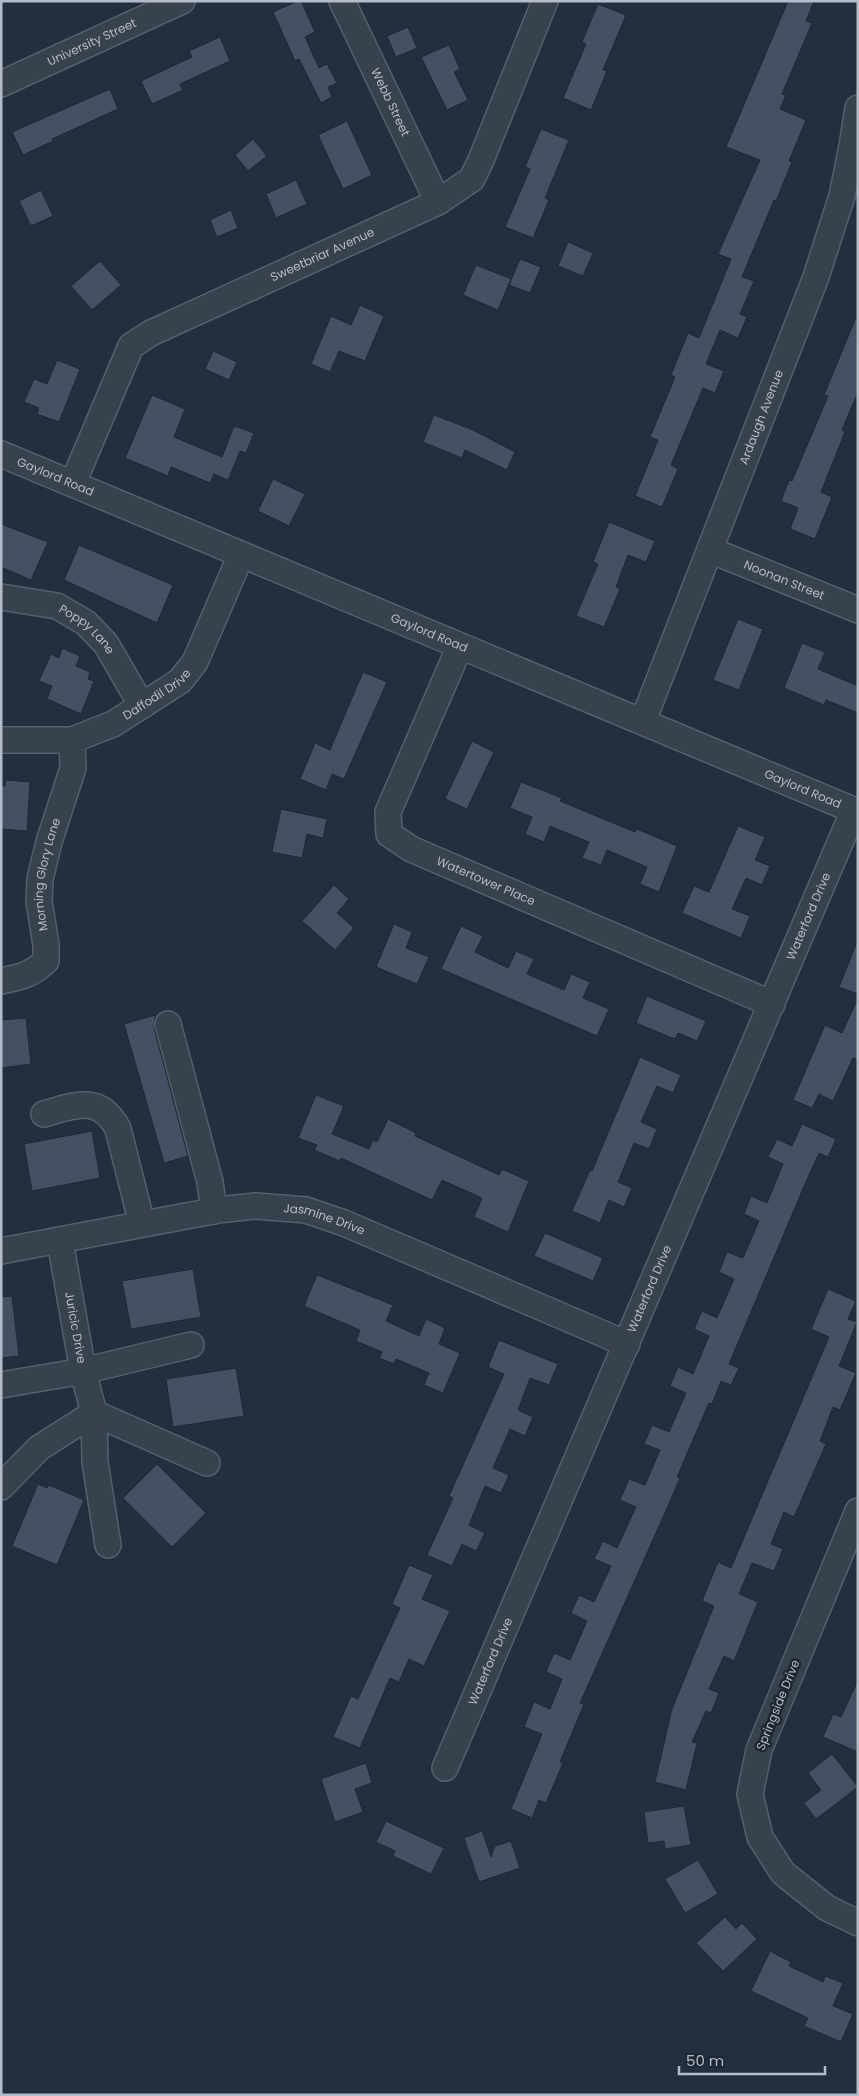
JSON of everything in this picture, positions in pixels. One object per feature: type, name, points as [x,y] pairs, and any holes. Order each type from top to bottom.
[{"type":"street","name":"University Street","points":[[1,84],[182,1]]},
{"type":"street","name":"Webb Street","points":[[342,1],[438,202]]},
{"type":"street","name":"Sweetbriar Avenue","points":[[73,483],[131,346],[151,333],[438,202],[472,179],[545,1]]},
{"type":"street","name":"Ardaugh Avenue","points":[[643,721],[820,268],[842,196],[858,108]]},
{"type":"street","name":"Gaylord Road","points":[[1,454],[856,811]]},
{"type":"street","name":"Noonan Street","points":[[710,550],[858,610]]},
{"type":"street","name":"Daffodil Drive","points":[[1,740],[72,740],[113,724],[180,681],[195,662],[241,555]]},
{"type":"street","name":"Poppy Lane","points":[[1,598],[57,606],[86,623],[106,644],[142,706]]},
{"type":"street","name":"Watertower Place","points":[[460,646],[388,812],[389,834],[411,849],[772,1004]]},
{"type":"street","name":"Morning Glory Lane","points":[[1,981],[21,978],[34,972],[46,962],[46,946],[39,901],[40,879],[49,842],[73,768],[72,740]]},
{"type":"street","name":"Waterford Drive","points":[[446,1768],[856,811]]},
{"type":"street","points":[[168,1024],[210,1182],[214,1211]]},
{"type":"street","points":[[44,1114],[75,1106],[98,1106],[111,1116],[118,1129],[142,1224]]},
{"type":"street","name":"Jasmine Drive","points":[[1,1251],[214,1211],[256,1206],[306,1210],[344,1223],[627,1344]]},
{"type":"street","name":"Juricic Drive","points":[[60,1241],[83,1371],[94,1413],[95,1465],[108,1545]]},
{"type":"street","points":[[1,1385],[83,1371],[191,1345]]},
{"type":"street","points":[[1,1487],[40,1448],[94,1413],[207,1463]]},
{"type":"street","name":"Springside Drive","points":[[858,1511],[759,1750],[750,1794],[760,1837],[783,1873],[827,1908],[858,1923]]},
{"type":"building","points":[[301,1],[315,32],[305,37],[319,68],[327,64],[337,83],[328,87],[332,97],[321,103],[299,59],[295,61],[273,12]]},
{"type":"building","points":[[788,1],[814,1],[806,21],[812,23],[782,94],[786,95],[780,109],[806,120],[789,161],[792,162],[742,277],[754,281],[740,314],[747,317],[738,338],[720,330],[706,364],[724,371],[715,393],[703,388],[671,465],[678,469],[662,507],[635,496],[658,440],[650,437],[675,377],[671,375],[688,333],[699,338],[731,259],[718,254],[760,160],[726,147]]},
{"type":"building","points":[[598,4],[626,15],[603,70],[607,71],[591,110],[563,98],[586,44],[582,42]]},
{"type":"building","points":[[408,27],[417,48],[396,57],[387,36]]},
{"type":"building","points":[[220,37],[230,61],[180,84],[183,90],[152,104],[141,81],[192,57],[189,51]]},
{"type":"building","points":[[449,45],[460,69],[454,72],[468,100],[447,110],[421,57]]},
{"type":"building","points":[[110,89],[118,109],[52,139],[53,141],[23,155],[12,132]]},
{"type":"building","points":[[347,121],[372,175],[343,189],[318,135]]},
{"type":"building","points":[[541,129],[569,140],[545,198],[549,200],[533,238],[505,227],[530,169],[525,167]]},
{"type":"building","points":[[253,139],[267,156],[248,171],[235,155]]},
{"type":"building","points":[[296,180],[307,204],[276,218],[266,194]]},
{"type":"building","points":[[41,190],[53,216],[31,226],[19,201]]},
{"type":"building","points":[[231,210],[238,228],[217,237],[210,220]]},
{"type":"building","points":[[568,242],[593,253],[583,276],[558,266]]},
{"type":"building","points":[[520,259],[541,267],[530,293],[509,285]]},
{"type":"building","points":[[100,261],[121,285],[92,310],[71,286]]},
{"type":"building","points":[[476,265],[511,279],[498,310],[463,295]]},
{"type":"building","points":[[360,305],[384,316],[365,361],[339,351],[330,372],[311,364],[331,316],[351,325]]},
{"type":"building","points":[[857,315],[858,392],[842,430],[845,432],[821,492],[832,497],[815,539],[790,529],[798,508],[781,501],[789,480],[792,481],[828,396],[824,395]]},
{"type":"building","points":[[213,351],[237,362],[229,380],[205,369]]},
{"type":"building","points":[[57,360],[80,369],[59,422],[37,414],[39,408],[24,402],[34,379],[47,384]]},
{"type":"building","points":[[152,395],[185,409],[174,437],[222,457],[234,426],[254,433],[246,453],[240,451],[228,480],[214,474],[210,483],[171,467],[168,476],[125,458]]},
{"type":"building","points":[[434,415],[473,430],[515,452],[507,470],[465,450],[462,458],[423,442]]},
{"type":"building","points":[[273,479],[305,494],[289,526],[258,511]]},
{"type":"building","points":[[609,522],[655,541],[646,562],[628,555],[616,587],[620,589],[604,627],[576,616],[598,564],[593,562]]},
{"type":"building","points":[[1,524],[48,542],[31,580],[1,567]]},
{"type":"building","points":[[79,545],[173,585],[157,623],[64,580]]},
{"type":"building","points":[[738,619],[763,629],[739,690],[713,680]]},
{"type":"building","points":[[802,643],[825,652],[818,669],[858,686],[858,713],[826,700],[824,705],[784,688]]},
{"type":"building","points":[[62,648],[80,656],[76,666],[90,672],[88,679],[94,681],[81,714],[47,699],[52,686],[39,681],[51,654],[59,658]]},
{"type":"building","points":[[363,672],[387,682],[344,779],[332,774],[326,790],[300,779],[315,743],[330,750]]},
{"type":"building","points":[[472,741],[494,752],[467,809],[445,799]]},
{"type":"building","points":[[6,780],[30,782],[27,831],[1,829],[1,786],[5,786]]},
{"type":"building","points":[[521,782],[562,798],[560,801],[635,832],[637,829],[677,846],[659,892],[640,884],[647,867],[607,850],[601,865],[582,858],[589,842],[550,826],[544,842],[525,834],[532,817],[510,808]]},
{"type":"building","points":[[281,809],[327,819],[323,838],[307,834],[302,858],[272,852]]},
{"type":"building","points":[[738,826],[765,837],[755,860],[770,866],[762,885],[746,878],[732,909],[750,916],[741,938],[682,913],[694,886],[709,892]]},
{"type":"building","points":[[334,885],[349,899],[337,913],[354,928],[335,950],[302,921]]},
{"type":"building","points":[[394,924],[412,932],[406,948],[429,957],[417,984],[376,967]]},
{"type":"building","points":[[461,926],[483,936],[475,952],[508,968],[516,951],[534,959],[527,974],[564,990],[571,974],[590,982],[583,998],[609,1009],[597,1036],[441,969]]},
{"type":"building","points":[[858,942],[858,994],[839,987]]},
{"type":"building","points":[[647,996],[706,1021],[697,1041],[678,1033],[675,1039],[636,1023]]},
{"type":"building","points":[[858,998],[858,1060],[853,1058],[833,1101],[819,1094],[812,1108],[793,1100],[825,1025],[842,1033]]},
{"type":"building","points":[[155,1015],[154,1028],[188,1156],[164,1163],[124,1024]]},
{"type":"building","points":[[26,1018],[31,1064],[1,1068],[1,1020]]},
{"type":"building","points":[[640,1057],[681,1075],[673,1093],[657,1086],[641,1122],[657,1129],[649,1149],[634,1143],[618,1182],[632,1188],[624,1207],[609,1200],[600,1223],[572,1211],[590,1170],[592,1171]]},
{"type":"building","points":[[316,1095],[344,1106],[332,1134],[369,1149],[373,1140],[377,1142],[388,1119],[416,1133],[415,1136],[499,1175],[502,1169],[529,1181],[508,1232],[474,1217],[482,1198],[442,1180],[432,1200],[341,1158],[340,1161],[314,1150],[317,1145],[298,1138]]},
{"type":"building","points":[[802,1124],[836,1139],[828,1157],[819,1153],[805,1184],[729,1364],[739,1368],[731,1385],[721,1381],[712,1404],[709,1403],[677,1477],[680,1478],[580,1703],[584,1704],[560,1762],[563,1763],[546,1803],[539,1800],[532,1818],[511,1809],[542,1734],[524,1727],[534,1702],[550,1709],[562,1679],[546,1672],[554,1653],[570,1660],[587,1621],[571,1613],[579,1595],[594,1602],[611,1566],[594,1559],[603,1541],[617,1548],[636,1507],[620,1500],[629,1479],[645,1485],[660,1450],[644,1444],[652,1425],[669,1432],[686,1393],[670,1386],[678,1367],[693,1374],[709,1336],[694,1329],[702,1311],[717,1318],[734,1279],[719,1272],[727,1252],[743,1258],[759,1221],[744,1214],[751,1196],[767,1203],[783,1164],[768,1157],[777,1139],[792,1146]]},
{"type":"building","points":[[92,1131],[100,1178],[32,1191],[24,1144]]},
{"type":"building","points":[[545,1233],[603,1258],[593,1281],[534,1256]]},
{"type":"building","points":[[193,1269],[201,1317],[131,1329],[122,1281]]},
{"type":"building","points":[[317,1275],[393,1305],[386,1321],[419,1336],[426,1319],[445,1328],[439,1344],[460,1353],[443,1393],[424,1385],[429,1373],[396,1359],[394,1364],[379,1358],[382,1352],[356,1341],[360,1330],[304,1306]]},
{"type":"building","points":[[828,1289],[856,1301],[848,1319],[857,1322],[839,1366],[856,1373],[840,1410],[833,1407],[820,1441],[826,1444],[794,1517],[784,1512],[771,1544],[783,1549],[774,1571],[752,1563],[739,1594],[758,1602],[734,1661],[724,1656],[709,1689],[719,1693],[711,1713],[706,1711],[692,1742],[697,1743],[686,1790],[655,1782],[672,1709],[714,1606],[702,1601],[718,1562],[731,1568],[829,1337],[811,1329]]},
{"type":"building","points":[[12,1296],[19,1356],[1,1358],[1,1297]]},
{"type":"building","points":[[499,1340],[558,1364],[549,1385],[530,1378],[518,1410],[533,1417],[525,1436],[510,1429],[493,1468],[509,1475],[501,1493],[485,1486],[469,1525],[485,1533],[476,1551],[462,1544],[452,1566],[427,1555],[453,1498],[449,1496],[504,1374],[488,1367]]},
{"type":"building","points":[[236,1368],[244,1416],[173,1427],[166,1379]]},
{"type":"building","points":[[157,1464],[206,1513],[172,1547],[123,1498]]},
{"type":"building","points":[[38,1484],[47,1488],[49,1485],[84,1500],[57,1565],[12,1546]]},
{"type":"building","points":[[409,1565],[433,1575],[422,1599],[450,1611],[424,1666],[409,1659],[399,1682],[390,1678],[360,1748],[333,1737],[351,1696],[358,1699],[400,1608],[392,1604]]},
{"type":"building","points":[[858,1680],[858,1752],[823,1737],[833,1714],[841,1717]]},
{"type":"building","points":[[832,1754],[858,1787],[816,1819],[804,1803],[821,1790],[808,1773]]},
{"type":"building","points":[[366,1763],[372,1783],[355,1789],[363,1812],[335,1822],[321,1779]]},
{"type":"building","points":[[684,1806],[691,1845],[665,1849],[664,1841],[648,1843],[644,1812]]},
{"type":"building","points":[[386,1821],[444,1848],[431,1874],[393,1856],[395,1851],[376,1842]]},
{"type":"building","points":[[482,1831],[491,1857],[495,1846],[511,1841],[520,1868],[479,1882],[464,1838]]},
{"type":"building","points":[[698,1860],[718,1894],[685,1913],[665,1879]]},
{"type":"building","points":[[725,1917],[736,1929],[742,1923],[757,1939],[723,1971],[696,1943]]},
{"type":"building","points":[[770,1951],[791,1962],[789,1966],[823,1982],[825,1976],[843,1983],[833,2006],[853,2014],[841,2042],[804,2026],[808,2018],[751,1991]]}]
